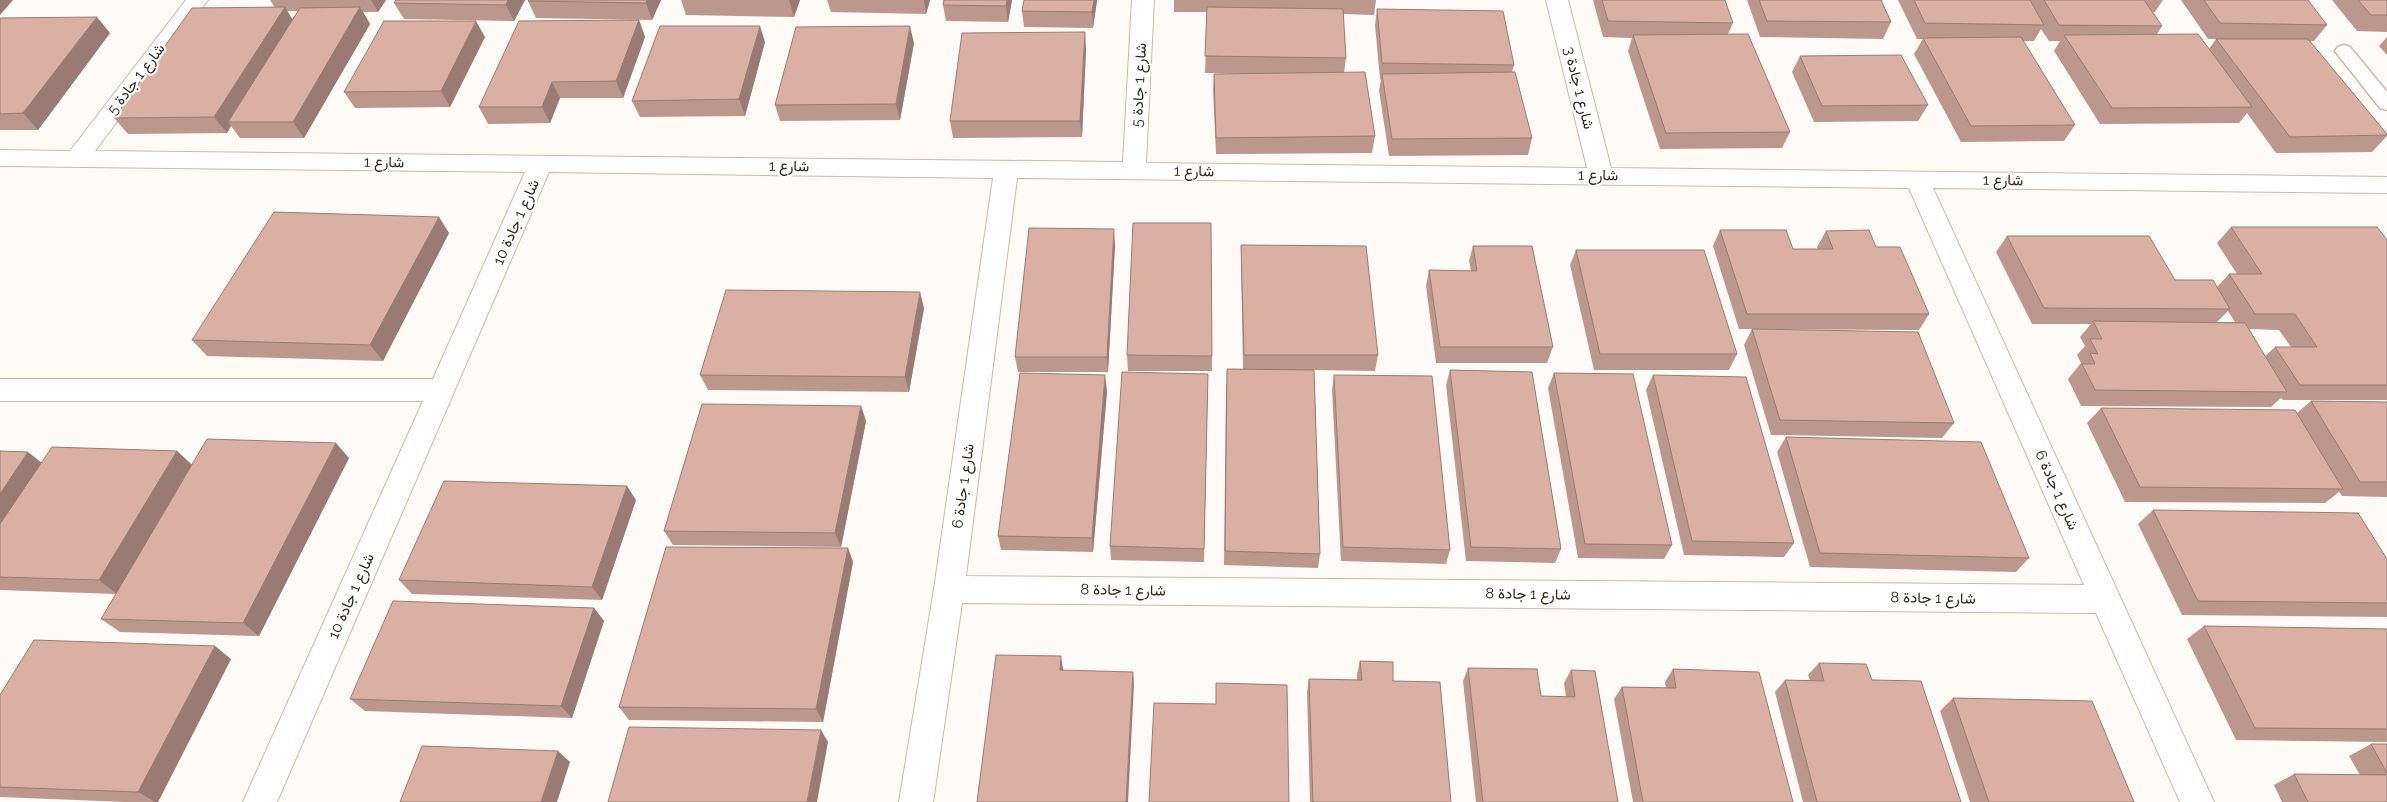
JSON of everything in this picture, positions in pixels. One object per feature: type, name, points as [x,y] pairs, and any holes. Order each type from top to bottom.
[{"type":"street","name":"شارع 1 جادة 5","points":[[76,159],[197,0]]},
{"type":"street","name":"شارع 1 جادة 5","points":[[1134,170],[1144,0]]},
{"type":"street","name":"شارع 1 جادة 3","points":[[1557,0],[1601,176]]},
{"type":"street","name":"شارع 1","points":[[0,158],[1917,178],[2387,185]]},
{"type":"street","name":"شارع 1 جادة 10","points":[[260,802],[541,164]]},
{"type":"street","name":"شارع 1 جادة 6","points":[[916,802],[949,589],[1006,169]]},
{"type":"street","name":"شارع 1 جادة 6","points":[[1917,178],[2197,802]]},
{"type":"street","points":[[0,390],[442,390]]},
{"type":"street","name":"شارع 1 جادة 8","points":[[949,589],[2106,599]]},
{"type":"lane","points":[[2344,50],[2387,104]]},
{"type":"building","points":[[396,0],[508,0],[506,5],[394,3]]},
{"type":"building","points":[[529,0],[647,0],[646,3]]},
{"type":"building","points":[[944,0],[1007,0],[1006,6],[943,5]]},
{"type":"building","points":[[1024,0],[1094,0],[1092,12],[1022,11]]},
{"type":"building","points":[[1602,0],[1725,0],[1733,23],[1608,21]]},
{"type":"building","points":[[1759,0],[1881,0],[1891,22],[1767,21]]},
{"type":"building","points":[[1914,0],[2030,0],[2044,25],[1925,23]]},
{"type":"building","points":[[2044,0],[2144,0],[2162,26],[2059,25]]},
{"type":"building","points":[[2204,0],[2308,0],[2327,25],[2220,23]]},
{"type":"building","points":[[2358,0],[2387,0],[2387,15],[2371,15]]},
{"type":"building","points":[[285,7],[214,117],[114,118],[192,8]]},
{"type":"building","points":[[360,7],[293,122],[228,122],[300,8]]},
{"type":"building","points":[[1207,7],[1343,9],[1346,58],[1205,56]]},
{"type":"building","points":[[1377,9],[1503,11],[1514,65],[1382,63]]},
{"type":"building","points":[[97,17],[23,113],[0,114],[0,18]]},
{"type":"building","points":[[639,20],[616,81],[552,82],[542,107],[479,107],[519,21]]},
{"type":"building","points":[[384,21],[476,21],[441,91],[344,92]]},
{"type":"building","points":[[660,26],[760,26],[739,99],[632,101]]},
{"type":"building","points":[[910,26],[896,104],[775,105],[796,27]]},
{"type":"building","points":[[1085,32],[1080,121],[950,121],[962,33]]},
{"type":"building","points":[[1748,34],[1790,132],[1666,133],[1633,35]]},
{"type":"building","points":[[2198,34],[2252,107],[2112,108],[2064,35]]},
{"type":"building","points":[[2021,37],[2075,125],[1971,126],[1923,38]]},
{"type":"building","points":[[2216,39],[2308,39],[2387,135],[2290,137]]},
{"type":"building","points":[[1901,55],[1928,105],[1822,106],[1800,56]]},
{"type":"building","points":[[1365,72],[1375,136],[1216,138],[1214,74]]},
{"type":"building","points":[[1515,72],[1532,138],[1392,139],[1382,74]]},
{"type":"building","points":[[274,212],[439,217],[370,345],[192,340]]},
{"type":"building","points":[[1133,223],[1211,223],[1212,356],[1127,355]]},
{"type":"building","points":[[2231,227],[2377,227],[2387,240],[2387,385],[2300,385],[2275,347],[2317,347],[2295,314],[2255,314],[2229,274],[2262,274]]},
{"type":"building","points":[[1029,228],[1114,229],[1107,357],[1015,357]]},
{"type":"building","points":[[1720,230],[1786,230],[1793,249],[1833,249],[1826,231],[1869,230],[1876,247],[1900,247],[1929,314],[1747,314]]},
{"type":"building","points":[[2007,236],[2149,236],[2175,280],[2213,280],[2230,309],[2044,308]]},
{"type":"building","points":[[1241,245],[1366,246],[1378,355],[1244,355]]},
{"type":"building","points":[[1473,246],[1532,246],[1553,347],[1440,347],[1429,270],[1477,271]]},
{"type":"building","points":[[1576,250],[1704,250],[1737,354],[1600,354]]},
{"type":"building","points":[[726,290],[920,292],[905,377],[700,375]]},
{"type":"building","points":[[2093,321],[2245,323],[2287,392],[2095,390],[2082,364],[2095,364],[2090,353],[2098,354],[2090,339],[2102,339]]},
{"type":"building","points":[[1752,329],[1918,332],[1954,423],[1780,420]]},
{"type":"building","points":[[1227,369],[1314,370],[1320,554],[1225,551]]},
{"type":"building","points":[[1450,370],[1532,372],[1561,549],[1471,547]]},
{"type":"building","points":[[1122,372],[1208,374],[1204,549],[1110,546]]},
{"type":"building","points":[[1020,373],[1105,375],[1092,538],[998,536]]},
{"type":"building","points":[[1554,373],[1633,374],[1672,545],[1585,544]]},
{"type":"building","points":[[1334,375],[1432,376],[1450,550],[1343,547]]},
{"type":"building","points":[[1653,375],[1746,377],[1794,543],[1692,541]]},
{"type":"building","points":[[2311,401],[2387,402],[2387,482],[2360,482]]},
{"type":"building","points":[[702,404],[861,406],[835,533],[664,531]]},
{"type":"building","points":[[2101,408],[2295,410],[2343,489],[2140,487]]},
{"type":"building","points":[[1786,437],[1981,442],[2029,558],[1820,553]]},
{"type":"building","points":[[207,439],[336,443],[243,623],[101,619]]},
{"type":"building","points":[[52,447],[177,451],[99,580],[0,577],[0,524]]},
{"type":"building","points":[[0,451],[28,452],[0,494]]},
{"type":"building","points":[[444,481],[627,486],[592,587],[399,580]]},
{"type":"building","points":[[2153,510],[2358,513],[2387,559],[2387,603],[2198,601]]},
{"type":"building","points":[[666,547],[848,548],[816,709],[619,707]]},
{"type":"building","points":[[393,601],[594,608],[561,706],[350,699]]},
{"type":"building","points":[[2204,626],[2387,629],[2387,729],[2255,728]]},
{"type":"building","points":[[34,640],[215,646],[138,792],[0,787],[0,695]]},
{"type":"building","points":[[996,655],[1061,656],[1060,670],[1133,672],[1126,802],[977,802]]},
{"type":"building","points":[[1360,661],[1393,662],[1393,681],[1440,682],[1451,802],[1313,802],[1309,679],[1362,680]]},
{"type":"building","points":[[1819,663],[1866,664],[1872,680],[1921,681],[1961,802],[1817,802],[1785,680],[1824,681]]},
{"type":"building","points":[[1468,668],[1537,669],[1541,696],[1575,697],[1571,670],[1595,671],[1618,802],[1483,802]]},
{"type":"building","points":[[1673,669],[1759,672],[1793,802],[1643,802],[1622,687],[1676,688]]},
{"type":"building","points":[[1216,683],[1287,685],[1289,802],[1149,802],[1154,703],[1216,704]]},
{"type":"building","points":[[1953,698],[2092,701],[2134,802],[1989,802]]},
{"type":"building","points":[[629,727],[821,730],[807,802],[608,802]]},
{"type":"building","points":[[2371,744],[2387,744],[2387,773]]},
{"type":"building","points":[[422,746],[558,751],[541,802],[400,802]]},
{"type":"building","points":[[2294,774],[2387,775],[2387,802],[2308,802]]}]
